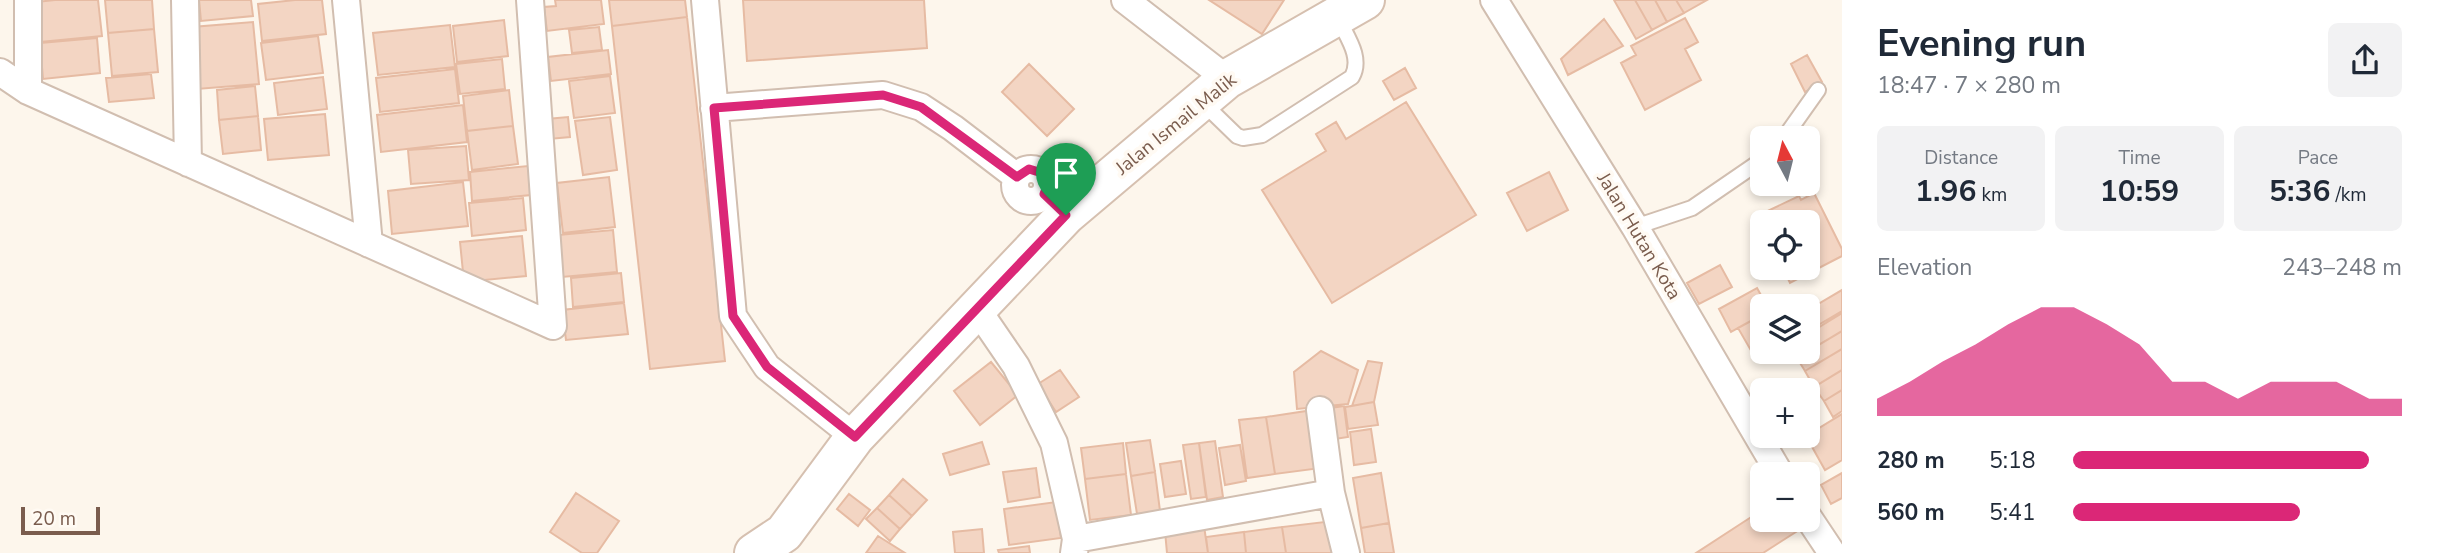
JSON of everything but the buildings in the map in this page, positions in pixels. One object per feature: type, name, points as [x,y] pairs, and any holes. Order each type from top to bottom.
[{"type":"main road","name":"Jalan Ismail Malik","points":[[754,553],[784,533],[855,437],[977,309],[1055,204],[1214,90],[1351,8]]},
{"type":"street","points":[[28,0],[28,91]]},
{"type":"street","points":[[185,0],[188,163]]},
{"type":"street","points":[[346,0],[369,244]]},
{"type":"street","points":[[0,72],[28,91],[553,326],[530,0]]},
{"type":"street","points":[[705,0],[733,316],[767,367],[855,437]]},
{"type":"street","points":[[1125,0],[1214,90]]},
{"type":"street","name":"Jalan Hutan Kota","points":[[1494,0],[1635,227],[1773,462]]},
{"type":"street","points":[[714,108],[883,95],[921,107],[1017,177],[1014,184],[1019,197],[1055,204]]},
{"type":"street","points":[[977,309],[1016,366],[1054,443],[1075,546],[1331,493]]},
{"type":"street","points":[[1320,410],[1331,493],[1346,553]]},
{"type":"street","points":[[1818,532],[1832,553]]},
{"type":"lane","points":[[1214,90],[1237,136],[1262,135],[1352,77],[1356,70],[1356,58],[1351,8]]},
{"type":"lane","points":[[1792,126],[1818,90]]},
{"type":"lane","points":[[1635,227],[1692,208],[1750,168]]},
{"type":"route","points":[[883,95],[921,107],[1017,177],[1029,169],[1042,173],[1047,187],[1044,194],[1066,215],[855,437],[767,367],[733,316],[714,108],[883,95]]}]
